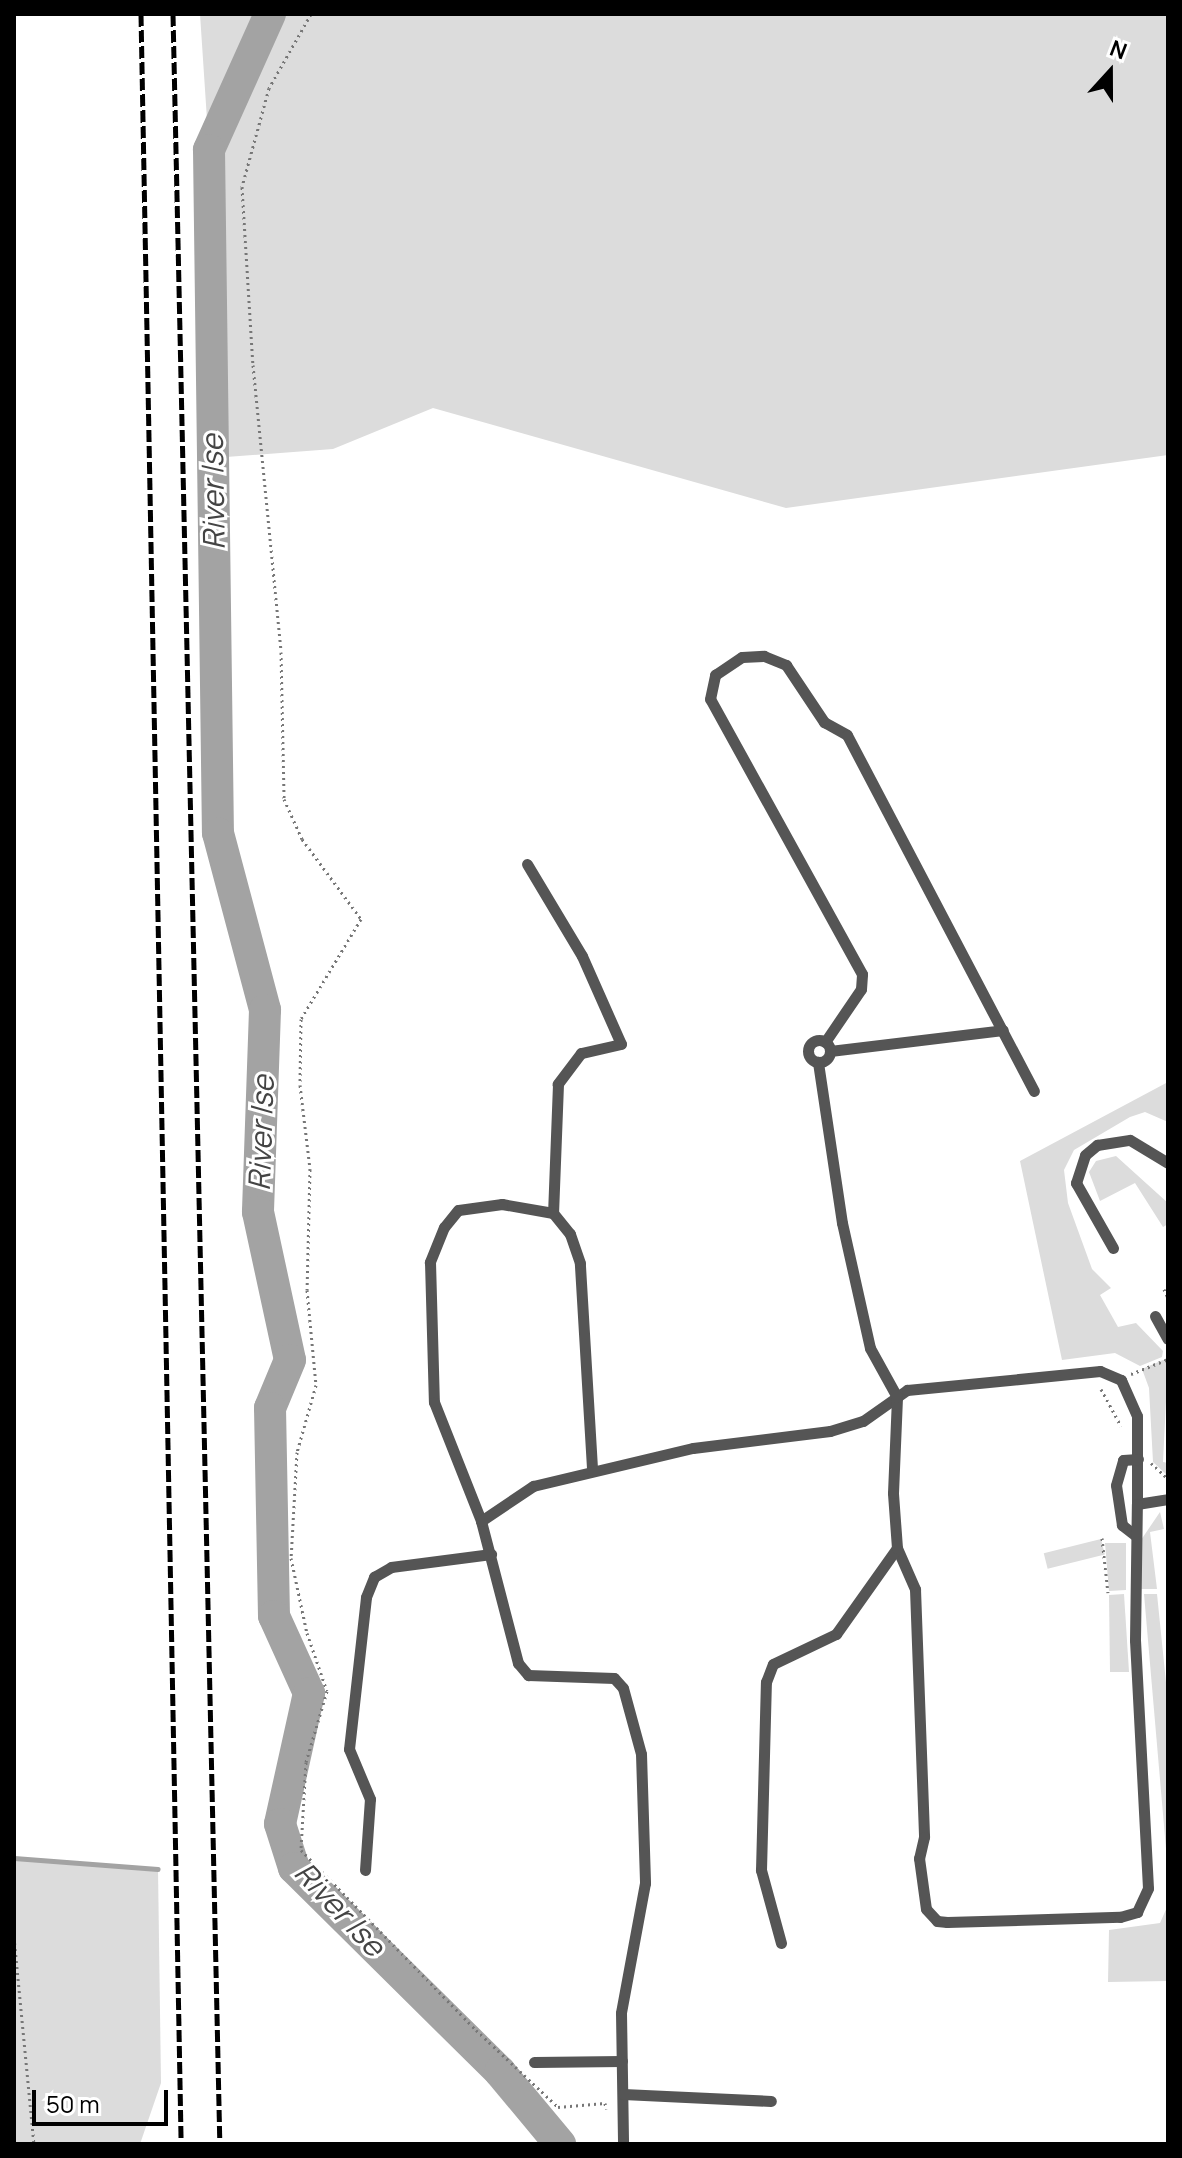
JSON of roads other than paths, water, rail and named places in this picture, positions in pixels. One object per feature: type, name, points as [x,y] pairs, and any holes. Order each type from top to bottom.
[{"type":"lane","points":[[481,1521],[533,1486],[592,1468],[693,1448],[830,1431],[863,1421],[897,1397],[931,1385],[1100,1371],[1116,1374],[1137,1416],[1136,1671],[1148,1888],[1137,1912],[1120,1917],[947,1922],[937,1921],[926,1909],[919,1858],[924,1837],[915,1589],[897,1548],[893,1493],[897,1397],[870,1348],[842,1223],[818,1062],[861,989],[862,974],[710,699],[715,675],[742,657],[764,656],[786,665],[824,722],[847,735],[1034,1091]]},
{"type":"lane","points":[[527,864],[582,956],[621,1044],[581,1053],[558,1084],[553,1213]]},
{"type":"lane","points":[[818,1062],[809,1056],[810,1046],[1003,1030]]},
{"type":"lane","points":[[1113,1248],[1076,1183],[1085,1155],[1097,1145],[1130,1140],[1168,1163]]},
{"type":"lane","points":[[592,1468],[580,1263],[570,1234],[553,1213],[502,1204],[458,1210],[444,1227],[430,1262],[434,1402],[481,1521],[518,1663],[528,1675],[614,1678],[623,1688],[641,1754],[645,1883],[621,2013],[623,2144]]},
{"type":"lane","points":[[1155,1316],[1168,1339]]},
{"type":"lane","points":[[1136,1536],[1122,1525],[1116,1485],[1123,1460],[1138,1459]]},
{"type":"lane","points":[[1137,1504],[1168,1499]]},
{"type":"lane","points":[[781,1943],[761,1870],[766,1682],[773,1664],[836,1634],[897,1548]]},
{"type":"lane","points":[[365,1870],[370,1799],[349,1749],[366,1597],[374,1577],[391,1567],[491,1554]]},
{"type":"lane","points":[[534,2062],[622,2061]]},
{"type":"lane","points":[[623,2094],[771,2101]]},
{"type":"waterway","name":"River Ise","points":[[270,14],[209,150],[218,833],[265,1010],[258,1212],[290,1360],[270,1408],[274,1616],[309,1693],[280,1824],[294,1868],[500,2072],[560,2144]]},
{"type":"waterway","points":[[14,1858],[158,1869]]},
{"type":"railway","points":[[141,14],[181,2144]]},
{"type":"railway","points":[[173,14],[220,2144]]}]
